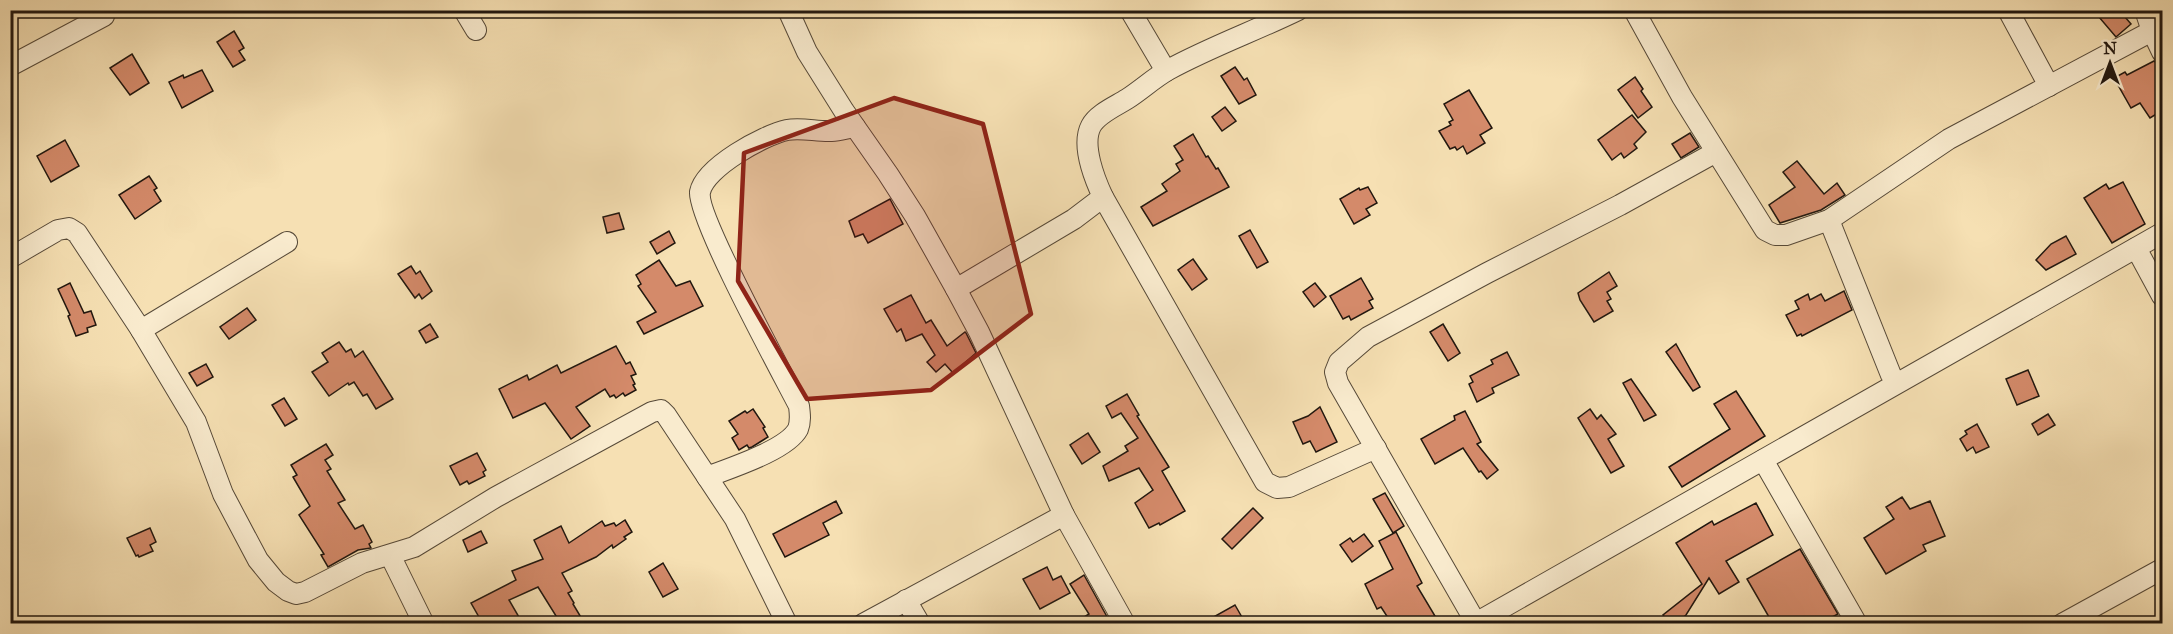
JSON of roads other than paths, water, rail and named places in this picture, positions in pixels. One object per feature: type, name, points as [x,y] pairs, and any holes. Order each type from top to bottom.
[{"type":"street","points":[[464,10],[476,30]]},
{"type":"street","points":[[788,10],[807,52],[915,216],[956,289],[979,332],[1064,515],[1125,624]]},
{"type":"street","points":[[1130,10],[1166,71]]},
{"type":"street","points":[[1298,10],[1215,46],[1166,71],[1099,118],[1091,126],[1088,138],[1090,163],[1103,197],[1265,482],[1277,488],[1289,487],[1376,448]]},
{"type":"street","points":[[1634,10],[1682,98],[1765,230],[1775,235],[1786,235],[1829,220],[1949,139],[2152,31]]},
{"type":"street","points":[[2008,10],[2049,86]]},
{"type":"street","points":[[2145,10],[2152,31],[2163,52]]},
{"type":"street","points":[[10,66],[104,16]]},
{"type":"street","points":[[707,477],[756,458],[785,442],[797,430],[801,419],[799,406],[720,250],[701,203],[700,192],[705,182],[733,154],[760,139],[788,129],[832,131],[855,127]]},
{"type":"street","points":[[1716,152],[1368,337],[1339,362],[1335,372],[1338,383],[1475,623],[2163,233]]},
{"type":"street","points":[[956,289],[1074,219],[1103,197]]},
{"type":"street","points":[[1829,220],[1891,375]]},
{"type":"street","points":[[10,258],[58,230],[69,228],[77,233],[141,330],[196,422],[223,494],[258,560],[276,582],[288,591],[296,594],[304,592],[362,564],[414,547],[496,497],[652,412],[661,410],[735,519],[787,624]]},
{"type":"street","points":[[141,330],[287,242]]},
{"type":"street","points":[[2136,248],[2163,296]]},
{"type":"street","points":[[1858,406],[1891,375],[1912,361],[1940,350],[1959,349]]},
{"type":"street","points":[[1763,460],[1849,621]]},
{"type":"street","points":[[863,624],[1064,515]]},
{"type":"street","points":[[390,555],[424,624]]},
{"type":"street","points":[[2062,624],[2163,569]]},
{"type":"street","points":[[906,600],[920,624]]}]
